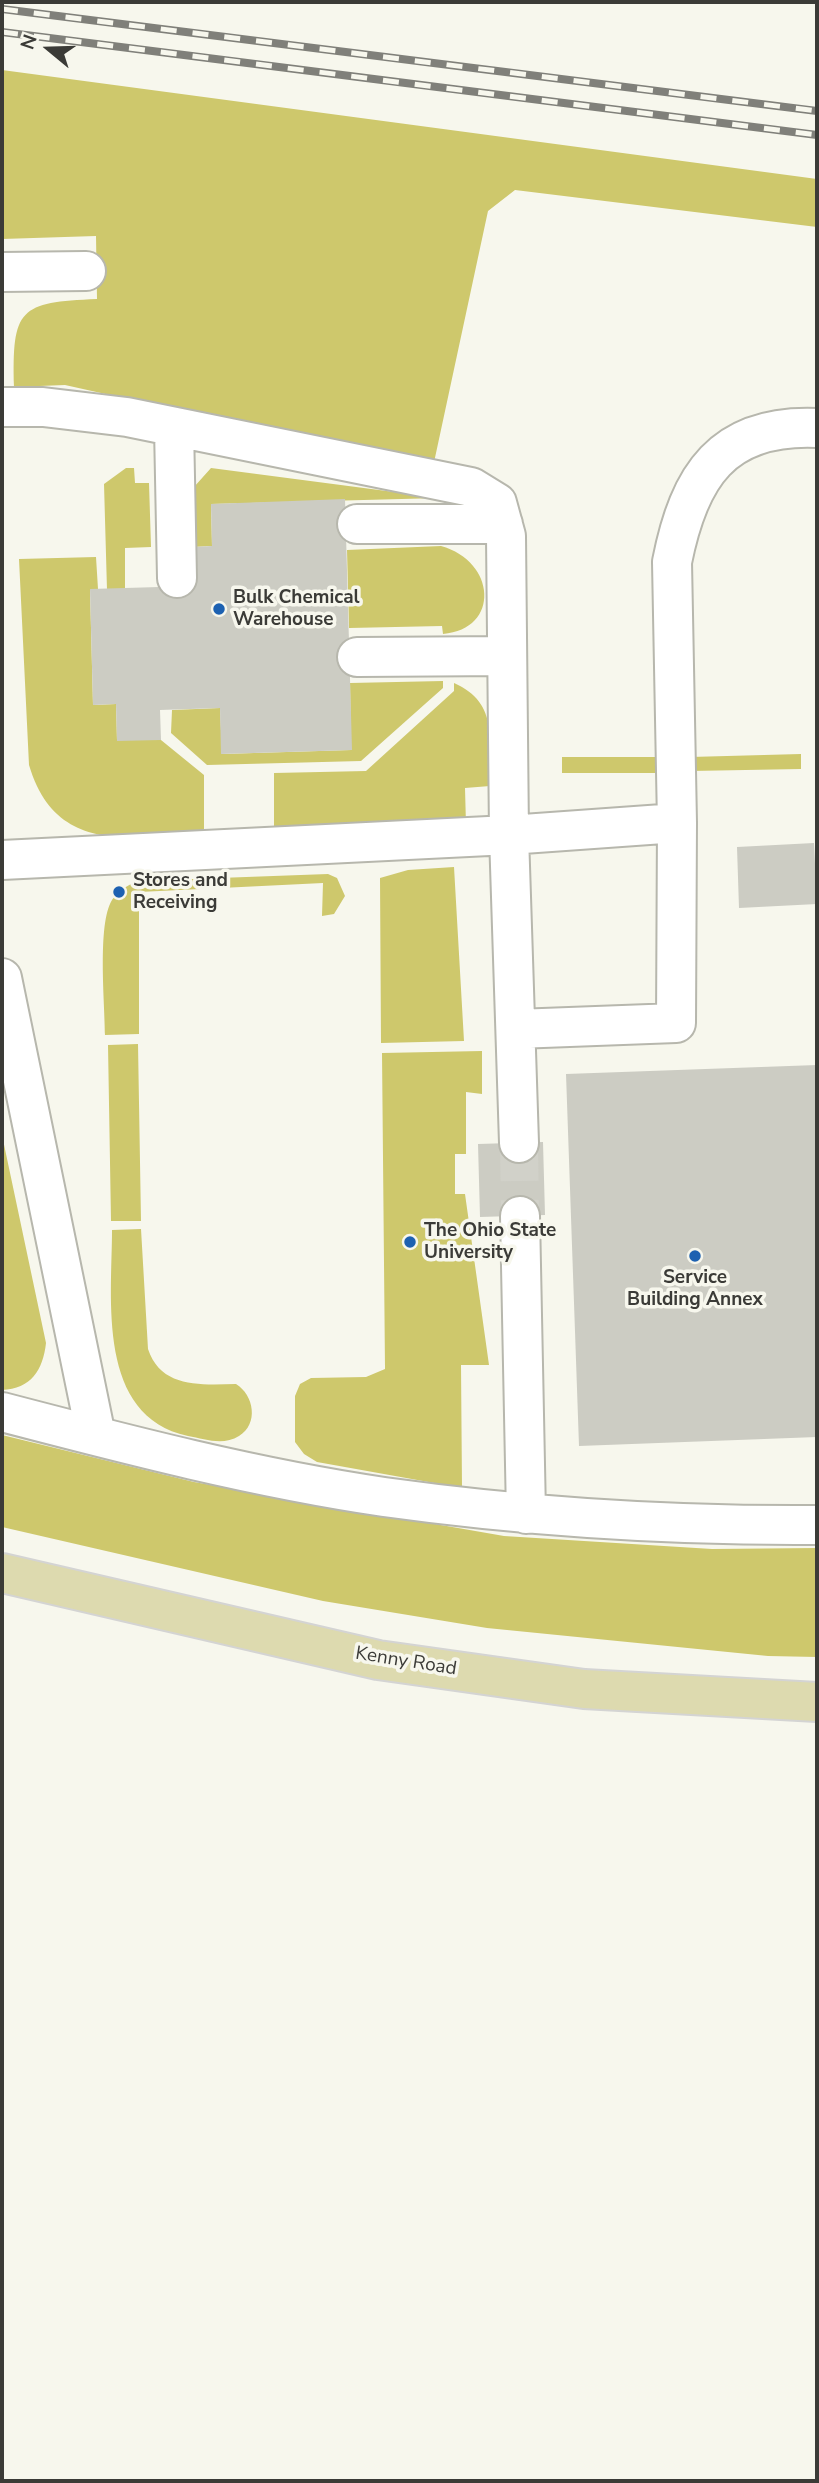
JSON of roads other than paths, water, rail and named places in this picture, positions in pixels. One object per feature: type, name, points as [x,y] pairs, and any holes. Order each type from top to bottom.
[{"type":"main road","name":"Kenny Road","points":[[2,1573],[244,1632],[378,1660],[584,1689],[817,1702]]},
{"type":"lane","points":[[2,272],[86,271]]},
{"type":"lane","points":[[2,407],[43,407],[174,427],[471,487],[497,503],[506,536],[509,835],[519,1143]]},
{"type":"lane","points":[[174,427],[177,578]]},
{"type":"lane","points":[[516,1030],[676,1023],[677,823],[671,562],[678,530],[692,494],[708,468],[728,447],[757,434],[794,427],[817,428]]},
{"type":"lane","points":[[357,524],[503,524]]},
{"type":"lane","points":[[357,657],[507,656]]},
{"type":"lane","points":[[2,860],[509,835],[677,823]]},
{"type":"lane","points":[[2,978],[96,1436]]},
{"type":"lane","points":[[520,1216],[526,1514]]},
{"type":"lane","points":[[2,1412],[249,1472],[382,1496],[526,1514],[631,1523],[817,1525]]},
{"type":"tunnel","points":[[519,1143],[520,1216]]},
{"type":"railway","points":[[2,9],[817,111]]},
{"type":"railway","points":[[2,32],[817,135]]},
{"type":"place","name":"Bulk Chemical Warehouse","points":[[219,609]]},
{"type":"place","name":"Stores and Receiving","points":[[119,892]]},
{"type":"place","name":"The Ohio State University","points":[[410,1242]]},
{"type":"place","name":"Service Building Annex","points":[[695,1256]]}]
